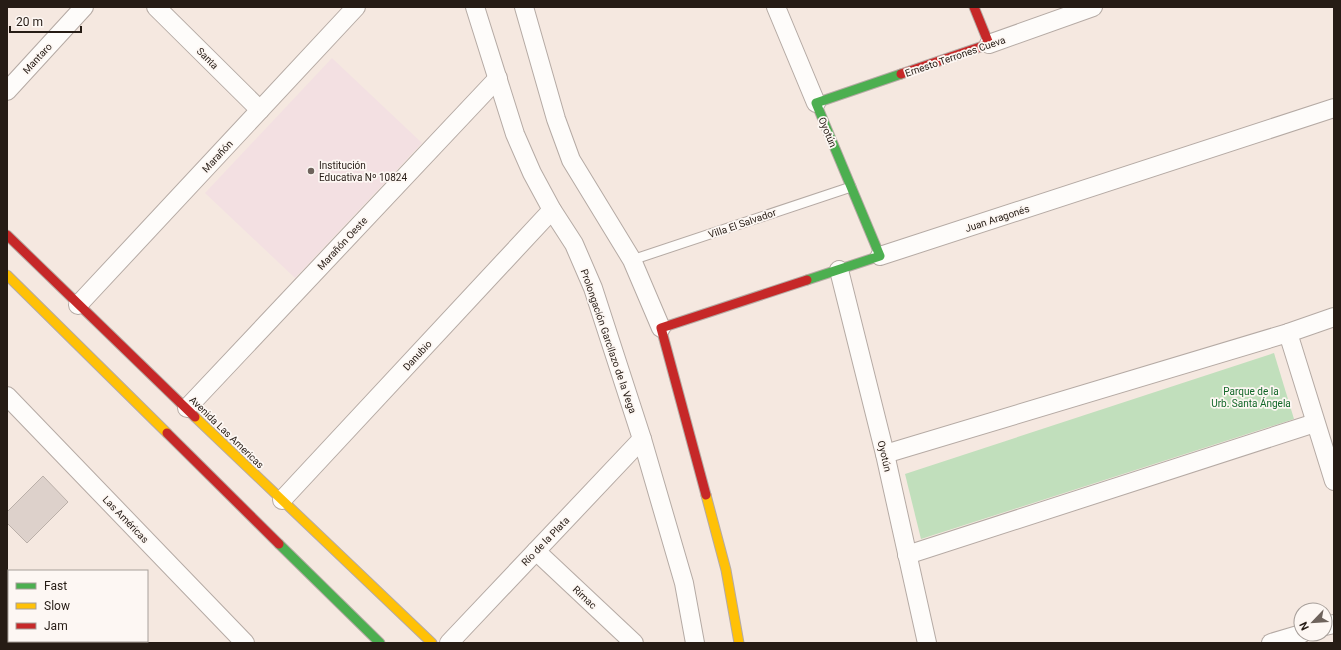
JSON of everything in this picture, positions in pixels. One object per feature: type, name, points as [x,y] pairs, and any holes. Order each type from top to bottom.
[{"type":"street","name":"Mantaro","points":[[7,91],[84,7]]},
{"type":"street","name":"Santa","points":[[156,7],[260,110]]},
{"type":"street","name":"Marañón","points":[[78,305],[356,7]]},
{"type":"street","name":"Prolongación Garcilazo de la Vega","points":[[475,7],[515,134],[532,173],[552,210],[574,244],[593,288],[642,439],[684,583],[695,643]]},
{"type":"street","points":[[524,7],[556,119],[571,160],[632,260],[660,328],[726,570],[739,643]]},
{"type":"street","name":"Oyotún","points":[[776,7],[880,256]]},
{"type":"street","points":[[974,7],[989,44]]},
{"type":"street","name":"Ernesto Terrones Cueva","points":[[816,103],[1093,7]]},
{"type":"street","name":"Marañón Oeste","points":[[187,408],[498,78]]},
{"type":"street","name":"Juan Aragonés","points":[[660,328],[1334,108]]},
{"type":"street","name":"Danubio","points":[[282,500],[552,210]]},
{"type":"street","name":"Avenida Las Americas","points":[[7,236],[432,643]]},
{"type":"street","name":"Oyotún","points":[[839,270],[885,454],[927,643]]},
{"type":"street","points":[[7,275],[380,643]]},
{"type":"street","points":[[885,454],[1288,333],[1334,317]]},
{"type":"street","points":[[1288,333],[1334,481]]},
{"type":"street","name":"Las Américas","points":[[7,396],[245,643]]},
{"type":"street","points":[[908,555],[1315,423]]},
{"type":"street","name":"Río de la Plata","points":[[449,643],[642,439]]},
{"type":"street","name":"Rímac","points":[[536,551],[634,643]]},
{"type":"street","points":[[1271,643],[1293,636]]},
{"type":"lane","name":"Villa El Salvador","points":[[632,260],[851,186]]},
{"type":"shaded area","name":"Institución Educativa Nº 10824","points":[[332,58],[422,143],[295,278],[205,193]]},
{"type":"green space","name":"Parque de la Urb. Santa Ángela","points":[[1274,353],[1294,419],[921,539],[905,474]]},
{"type":"building","points":[[43,476],[68,502],[27,543],[7,523],[7,512]]},
{"type":"traffic: fast","points":[[807,280],[880,256],[816,103],[901,74]]},
{"type":"traffic: fast","points":[[279,544],[380,643]]},
{"type":"traffic: slow","points":[[7,275],[167,433]]},
{"type":"traffic: slow","points":[[195,417],[432,643]]},
{"type":"traffic: slow","points":[[706,495],[726,570],[739,643]]},
{"type":"traffic: jam","points":[[901,74],[989,44],[974,7]]},
{"type":"traffic: jam","points":[[7,235],[195,417]]},
{"type":"traffic: jam","points":[[706,495],[661,328],[807,280]]},
{"type":"traffic: jam","points":[[167,433],[279,544]]},
{"type":"place","name":"Institución Educativa Nº 10824","points":[[311,171]]}]
